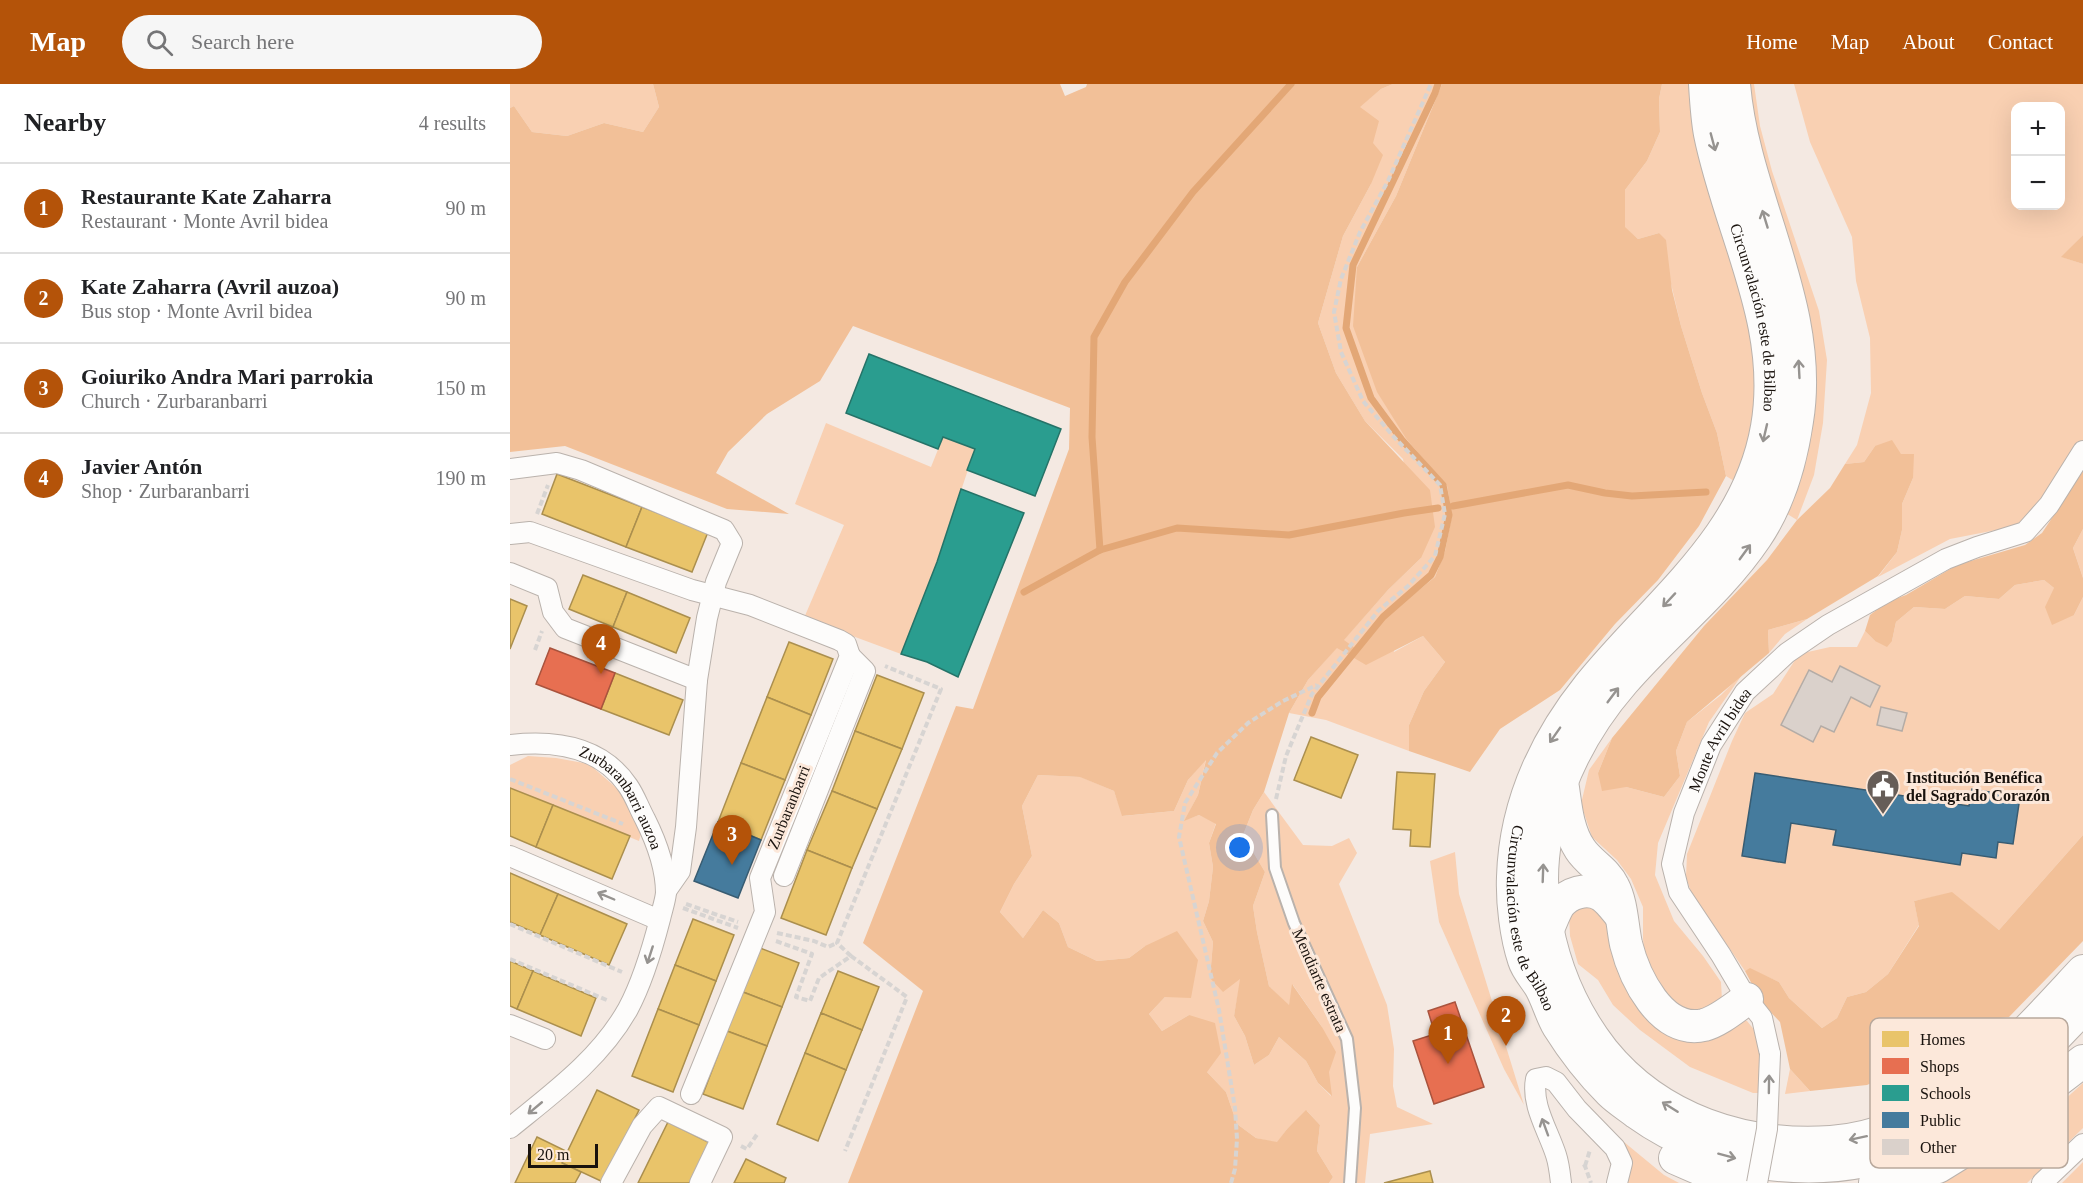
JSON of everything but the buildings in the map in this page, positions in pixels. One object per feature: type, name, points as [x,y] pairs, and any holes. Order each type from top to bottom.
[{"type":"main road","name":"Circunvalación este de Bilbao","points":[[1705,84],[1710,133],[1765,322],[1772,388],[1766,430],[1756,465],[1740,504],[1720,537],[1679,589],[1589,687],[1549,743],[1523,808],[1513,878],[1517,932],[1525,964],[1540,987],[1557,1024],[1582,1060],[1613,1095],[1671,1136],[1710,1151],[1749,1162],[1786,1166],[1842,1164],[1870,1157]]},
{"type":"main road","name":"Circunvalación este de Bilbao","points":[[1734,84],[1742,141],[1783,274],[1800,369],[1798,417],[1787,471],[1776,501],[1759,533],[1728,575],[1622,684],[1582,739],[1562,782],[1546,837],[1542,896],[1547,931],[1566,989],[1583,1023],[1612,1061],[1647,1093],[1675,1111],[1714,1128],[1751,1139],[1798,1144],[1836,1142],[1870,1135]]},
{"type":"main road","points":[[1562,782],[1568,823],[1580,850],[1613,885],[1619,901],[1633,968],[1654,1005],[1666,1015],[1689,1025],[1703,1025],[1717,1019],[1747,999]]},
{"type":"main road","points":[[1547,931],[1576,876],[1580,850]]},
{"type":"main road","points":[[1568,895],[1591,892],[1601,895],[1621,916]]},
{"type":"main road","points":[[1525,964],[1524,987],[1557,1050],[1586,1089],[1613,1115],[1650,1143],[1714,1176],[1743,1183]]},
{"type":"main road","name":"Circunvalación este de Bilbao","points":[[2039,1018],[2083,971]]},
{"type":"main road","name":"Circunvalación este de Bilbao","points":[[2068,1023],[2083,1008]]},
{"type":"main road","points":[[2068,1072],[2083,1061]]},
{"type":"main road","points":[[1875,1183],[1934,1168]]},
{"type":"street","name":"Monte Avril bidea","points":[[1757,1183],[1767,1129],[1770,1054],[1762,1018],[1747,999],[1679,892],[1672,864],[1684,813],[1711,745],[1745,692],[1786,653],[1828,625],[1946,559],[2025,532],[2049,505],[2083,452]]},
{"type":"street","points":[[510,469],[557,462],[723,530],[732,543],[720,569],[712,596],[698,680],[686,827],[680,871],[663,904],[510,856]]},
{"type":"street","name":"Zurbaranbarri","points":[[510,534],[530,532],[712,596],[750,605],[846,644],[849,654],[865,671],[784,876]]},
{"type":"street","points":[[510,573],[547,588],[553,612],[566,628],[698,680]]},
{"type":"street","name":"Zurbaranbarri","points":[[691,1094],[765,912],[759,878],[849,654]]},
{"type":"street","name":"Zurbaranbarri auzoa","points":[[510,745],[533,742],[561,744],[588,753],[610,767],[627,785],[654,837],[663,870],[663,904],[641,980],[627,1009],[607,1041],[573,1076],[510,1128]]},
{"type":"street","points":[[510,1025],[545,1039]]},
{"type":"street","points":[[1562,1183],[1557,1157],[1546,1132],[1534,1090],[1536,1078],[1546,1077],[1556,1082],[1577,1109],[1615,1148],[1622,1164],[1617,1183]]},
{"type":"street","points":[[611,1183],[642,1126],[659,1107],[722,1137],[700,1183]]},
{"type":"street","points":[[2068,1158],[2083,1144]]},
{"type":"street","points":[[2042,1183],[2058,1168]]},
{"type":"lane","name":"Mendiarte estrata","points":[[1272,815],[1275,868],[1294,924],[1347,1039],[1355,1108],[1350,1183]]},
{"type":"path","points":[[1272,815],[1286,756],[1312,694],[1378,611],[1408,586],[1435,556],[1445,514],[1440,485],[1363,401],[1341,352],[1334,312],[1341,279],[1356,242],[1388,182],[1431,84]]},
{"type":"path","points":[[539,508],[543,498]]},
{"type":"path","points":[[535,650],[544,625]]},
{"type":"path","points":[[845,1151],[907,997],[837,943],[941,689],[849,654]]},
{"type":"path","points":[[1231,1183],[1238,1139],[1235,1108],[1219,1010],[1179,837],[1185,803],[1217,753],[1248,723],[1283,701],[1320,684]]},
{"type":"path","points":[[510,779],[654,837]]},
{"type":"path","points":[[663,904],[812,954],[796,997],[810,1001],[819,978],[851,956]]},
{"type":"path","points":[[510,924],[641,980]]},
{"type":"path","points":[[510,959],[627,1009]]},
{"type":"path","points":[[1585,1166],[1588,1154]]},
{"type":"shaded area","points":[[510,84],[653,84],[659,107],[643,132],[604,123],[567,136],[532,132],[514,106],[510,108]]},
{"type":"shaded area","points":[[653,84],[1060,84],[1065,96],[1086,87],[1087,84],[1393,84],[1381,89],[1360,107],[1379,121],[1373,143],[1383,155],[1371,184],[1343,236],[1318,323],[1336,373],[1365,421],[1430,490],[1435,527],[1421,558],[1388,590],[1344,640],[1359,651],[1390,613],[1435,577],[1445,551],[1452,515],[1447,486],[1407,440],[1377,392],[1353,326],[1357,267],[1396,196],[1442,84],[1662,84],[1659,99],[1660,132],[1647,161],[1625,190],[1625,227],[1638,239],[1659,233],[1666,240],[1672,290],[1681,326],[1717,433],[1726,476],[1699,526],[1658,580],[1615,624],[1560,690],[1500,729],[1470,772],[1409,751],[1409,725],[1424,691],[1445,662],[1423,636],[1366,665],[1337,648],[1308,680],[1289,713],[1264,792],[1253,810],[1243,835],[1265,872],[1253,906],[1269,986],[1289,1005],[1292,984],[1322,1027],[1336,1052],[1329,1072],[1332,1096],[1318,1083],[1306,1061],[1279,1037],[1269,1055],[1254,1065],[1245,1036],[1234,1016],[1240,979],[1223,992],[1210,978],[1213,942],[1203,921],[1209,901],[1213,867],[1209,843],[1216,824],[1199,815],[1184,821],[1198,795],[1206,760],[1188,780],[1174,811],[1122,816],[1114,791],[1080,777],[1038,775],[1022,806],[1032,856],[1000,912],[1023,938],[1043,910],[1059,923],[1068,947],[1097,961],[1129,958],[1145,946],[1177,931],[1198,960],[1191,998],[1165,997],[1149,1014],[1162,1031],[1189,1015],[1215,1023],[1221,1053],[1207,1072],[1226,1092],[1237,1124],[1256,1138],[1277,1142],[1306,1110],[1320,1125],[1317,1151],[1333,1177],[1329,1183],[848,1183],[923,991],[863,943],[956,706],[973,709],[1069,449],[1070,408],[853,326],[820,381],[767,414],[728,452],[716,473],[789,514],[727,509],[565,446],[510,452],[510,108],[514,106],[532,132],[567,136],[604,123],[643,132],[659,107]]},
{"type":"shaded area","points":[[1393,84],[1442,84],[1396,196],[1357,267],[1407,440],[1447,486],[1452,514],[1445,551],[1435,577],[1390,613],[1394,652],[1423,636],[1445,662],[1424,691],[1409,725],[1409,751],[1326,720],[1289,713],[1308,680],[1388,590],[1421,558],[1403,459],[1365,421],[1336,373],[1318,323],[1343,236],[1371,184],[1373,143],[1359,107],[1381,89]]},
{"type":"shaded area","points":[[1662,84],[1754,84],[1760,126],[1772,171],[1819,311],[1827,360],[1823,423],[1814,475],[1797,520],[1726,476],[1717,433],[1681,326],[1659,233],[1638,239],[1625,228],[1625,190],[1647,161],[1660,132],[1659,99]]},
{"type":"shaded area","points":[[1794,84],[2083,84],[2083,235],[2062,257],[2083,264],[2083,440],[2037,507],[2017,526],[1950,539],[1878,577],[1897,552],[1902,530],[1902,504],[1913,478],[1913,454],[1901,454],[1875,446],[1864,462],[1845,464],[1857,445],[1871,393],[1870,338],[1856,281],[1852,237],[1810,142]]},
{"type":"shaded area","points":[[2083,235],[2083,264],[2061,257]]},
{"type":"shaded area","points":[[826,423],[931,467],[943,437],[975,449],[937,562],[901,654],[804,618],[844,525],[795,504]]},
{"type":"shaded area","points":[[1892,440],[1901,454],[1914,454],[1913,478],[1902,504],[1902,530],[1897,552],[1878,576],[1807,619],[1768,630],[1769,653],[1687,722],[1676,751],[1680,776],[1664,797],[1626,787],[1602,791],[1598,773],[1612,738],[1704,626],[1767,560],[1797,520],[1830,488],[1845,464],[1864,462],[1875,446]]},
{"type":"shaded area","points":[[2083,471],[2083,529],[2073,548],[2083,578],[2083,597],[2074,615],[2052,625],[2045,607],[2054,588],[2044,580],[2015,585],[1999,599],[1965,596],[1945,609],[1914,607],[1896,622],[1892,641],[1887,647],[1875,641],[1865,631],[1870,615],[1887,602],[1906,595],[1957,565],[2025,545],[2042,533]]},
{"type":"shaded area","points":[[2083,529],[2083,578],[2073,548]]},
{"type":"shaded area","points":[[2044,580],[2054,588],[2074,615],[2083,597],[2083,835],[1999,930],[1952,893],[1914,901],[1919,925],[1888,974],[1866,992],[1847,997],[1837,1018],[1822,1028],[1789,998],[1779,982],[1750,969],[1745,971],[1691,892],[1686,877],[1687,854],[1745,713],[1773,694],[1799,654],[1830,647],[1857,647],[1865,631],[1875,641],[1892,641],[1896,622],[1914,607],[1945,609],[1965,596],[1999,599],[2015,585]]},
{"type":"shaded area","points":[[1807,619],[1785,634],[1769,653],[1768,630]]},
{"type":"shaded area","points":[[1744,672],[1709,722],[1658,843],[1655,875],[1674,921],[1721,982],[1722,1000],[1703,1016],[1675,1010],[1646,968],[1643,907],[1631,879],[1617,860],[1592,837],[1581,804],[1589,770],[1612,738],[1598,773],[1626,787],[1664,797],[1680,776],[1676,751],[1687,722],[1721,695]]},
{"type":"shaded area","points":[[528,756],[589,764],[628,798],[642,830],[639,841],[510,788],[510,765]]},
{"type":"shaded area","points":[[1206,759],[1198,795],[1185,820],[1199,815],[1216,823],[1209,843],[1213,867],[1209,901],[1203,921],[1213,942],[1210,978],[1241,978],[1234,1016],[1245,1036],[1254,1065],[1269,1055],[1279,1037],[1306,1061],[1318,1083],[1331,1096],[1322,1027],[1293,985],[1289,1006],[1269,986],[1253,906],[1265,872],[1243,835],[1253,810],[1264,792],[1303,845],[1332,846],[1349,838],[1357,853],[1339,884],[1387,1005],[1394,1049],[1393,1086],[1397,1107],[1433,1124],[1370,1134],[1365,1183],[1329,1183],[1333,1177],[1317,1151],[1320,1125],[1307,1111],[1287,1129],[1277,1143],[1256,1138],[1237,1124],[1226,1092],[1207,1072],[1189,1015],[1162,1031],[1149,1014],[1165,997],[1145,946],[1129,958],[1097,961],[1068,947],[1059,923],[1043,910],[1023,938],[1000,912],[1032,856],[1022,806],[1038,775],[1081,777],[1114,791],[1123,816],[1174,811],[1188,780]]},
{"type":"shaded area","points":[[2083,835],[2083,941],[2009,1017],[1870,1018],[1870,1084],[1867,1085],[1810,1091],[1790,1069],[1780,1022],[1762,1003],[1745,971],[1750,968],[1779,982],[1789,998],[1822,1028],[1837,1018],[1847,997],[1866,992],[1888,974],[1919,926],[1914,901],[1952,892],[1999,930]]},
{"type":"shaded area","points":[[1455,852],[1459,894],[1524,1105],[1504,1069],[1439,922],[1430,861]]},
{"type":"shaded area","points":[[1583,904],[1600,906],[1660,1025],[1738,1018],[1747,1021],[1760,1037],[1763,1057],[1760,1093],[1753,1093],[1690,1067],[1640,1030],[1613,1005],[1598,980],[1578,964],[1570,936],[1569,915]]},
{"type":"shaded area","points":[[1790,1069],[1810,1091],[1785,1094]]},
{"type":"shaded area","points":[[2083,1083],[2083,1128],[2068,1143],[2068,1097]]},
{"type":"shaded area","points":[[1607,1128],[1664,1175],[1679,1183],[1622,1183],[1629,1167],[1630,1155],[1608,1133]]},
{"type":"shaded area","points":[[2083,1162],[2083,1183],[2062,1183]]},
{"type":"shaded area","points":[[1964,1168],[2042,1168],[2027,1183],[1931,1183],[1949,1178]]},
{"type":"waterway","points":[[1100,550],[1092,437],[1094,337],[1125,282],[1193,192],[1291,84]]},
{"type":"waterway","points":[[1312,713],[1318,697],[1383,617],[1431,575],[1440,557],[1449,515],[1443,485],[1402,440],[1371,398],[1346,328],[1353,265],[1438,84]]},
{"type":"waterway","points":[[1453,506],[1568,485],[1632,496],[1706,492]]},
{"type":"waterway","points":[[1024,592],[1100,550],[1177,528],[1289,535],[1438,508]]},
{"type":"place","name":"Javier Antón","points":[[601,674]]},
{"type":"place","name":"Institución Benéfica del Sagrado Corazón","points":[[1883,815]]},
{"type":"place","name":"Goiuriko Andra Mari parrokia","points":[[732,865]]},
{"type":"place","name":"Kate Zaharra (Avril auzoa)","points":[[1506,1046]]},
{"type":"place","name":"Restaurante Kate Zaharra","points":[[1448,1064]]}]
